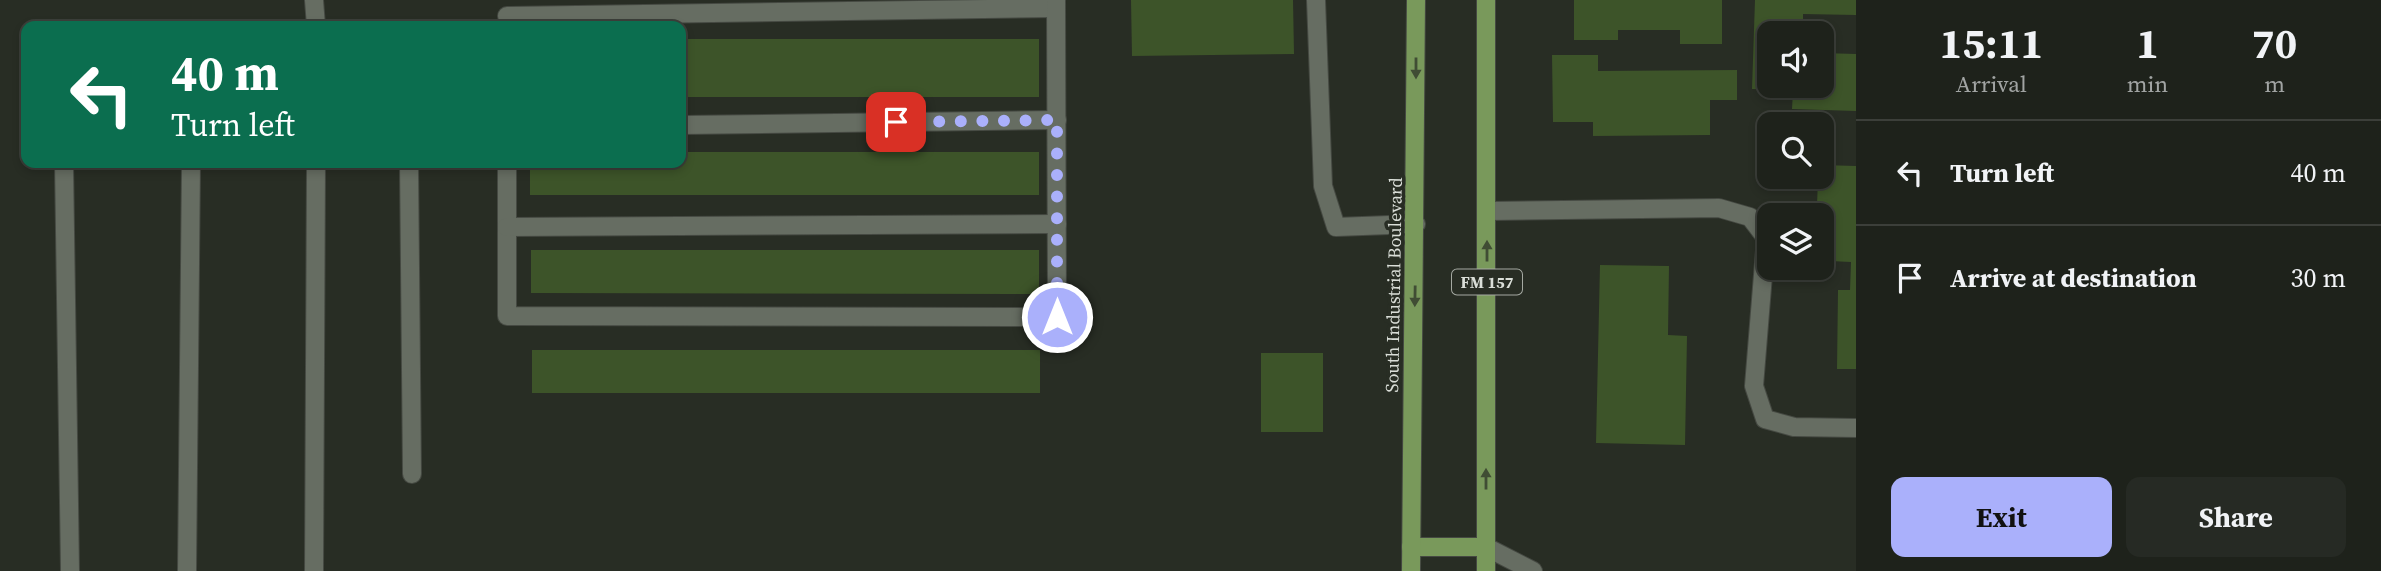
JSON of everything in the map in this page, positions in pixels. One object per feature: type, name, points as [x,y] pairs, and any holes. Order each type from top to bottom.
[{"type":"main road","name":"South Industrial Boulevard","points":[[1411,571],[1416,0]]},
{"type":"main road","name":"FM 157","points":[[1486,0],[1486,571]]},
{"type":"main road","points":[[1411,547],[1486,547]]},
{"type":"lane","points":[[314,0],[316,21]]},
{"type":"lane","points":[[1316,0],[1323,186],[1336,227],[1416,224]]},
{"type":"lane","points":[[507,14],[1056,4],[1057,317],[507,316],[507,168]]},
{"type":"lane","points":[[686,125],[1057,120]]},
{"type":"lane","points":[[64,168],[70,571]]},
{"type":"lane","points":[[187,571],[191,168]]},
{"type":"lane","points":[[314,571],[316,168]]},
{"type":"lane","points":[[409,168],[412,474]]},
{"type":"lane","points":[[1488,211],[1719,208],[1750,217],[1766,238],[1754,386],[1765,419],[1794,427],[1856,428]]},
{"type":"lane","points":[[507,227],[1057,224]]},
{"type":"lane","points":[[1486,547],[1532,571]]},
{"type":"building","points":[[1131,0],[1293,0],[1294,54],[1132,56]]},
{"type":"building","points":[[1574,0],[1722,0],[1722,44],[1680,44],[1680,30],[1618,30],[1618,40],[1574,40]]},
{"type":"building","points":[[1755,0],[1856,0],[1856,15],[1803,14],[1803,21],[1757,21],[1757,89],[1752,89]]},
{"type":"building","points":[[686,39],[1039,39],[1039,97],[686,97]]},
{"type":"building","points":[[1834,53],[1856,54],[1856,111],[1792,109],[1793,98],[1834,98]]},
{"type":"building","points":[[1552,55],[1598,55],[1598,71],[1737,70],[1737,100],[1710,100],[1710,135],[1593,136],[1593,122],[1553,122]]},
{"type":"building","points":[[686,152],[1039,152],[1039,195],[530,195],[530,168],[686,168]]},
{"type":"building","points":[[1834,165],[1856,166],[1856,369],[1837,369],[1838,290],[1850,290],[1851,262],[1834,261],[1834,203],[1817,203],[1818,189],[1834,189]]},
{"type":"building","points":[[531,250],[1039,250],[1039,294],[531,293]]},
{"type":"building","points":[[1600,265],[1669,266],[1668,335],[1687,336],[1685,445],[1596,443]]},
{"type":"building","points":[[532,350],[1040,350],[1040,393],[532,393]]},
{"type":"building","points":[[1261,353],[1323,353],[1323,432],[1261,432]]},
{"type":"route","points":[[896,122],[1057,120],[1057,317]]}]
